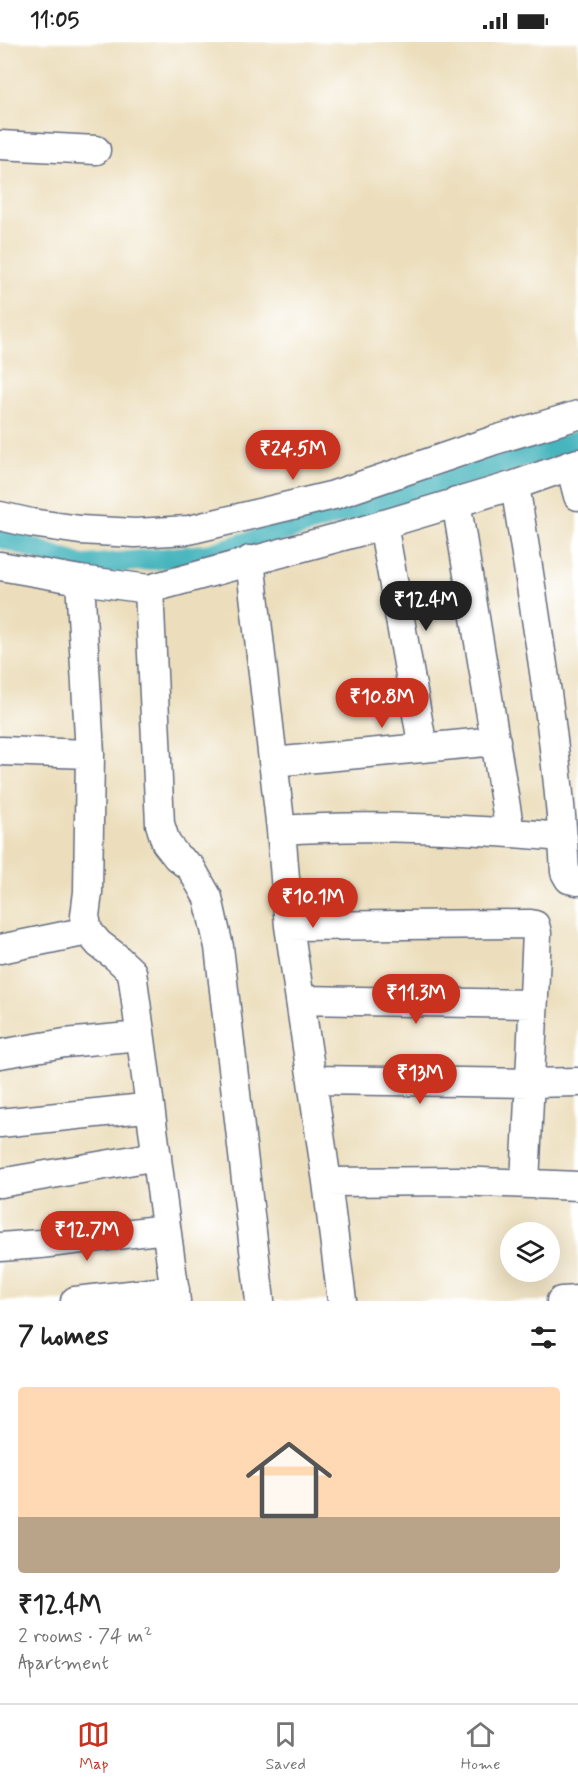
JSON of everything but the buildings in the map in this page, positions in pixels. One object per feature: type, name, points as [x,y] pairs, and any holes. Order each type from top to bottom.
[{"type":"street","points":[[0,145],[96,150]]},
{"type":"street","points":[[0,566],[149,589],[240,545],[334,495],[578,415]]},
{"type":"street","points":[[0,516],[80,530],[135,533],[189,530],[240,545],[383,524],[515,485],[574,464],[578,496]]},
{"type":"street","points":[[515,485],[548,696],[565,872],[569,879],[578,881]]},
{"type":"street","points":[[456,501],[510,832]]},
{"type":"street","points":[[383,524],[423,748]]},
{"type":"street","points":[[240,545],[273,762],[289,926],[327,1182],[342,1301]]},
{"type":"street","points":[[75,1301],[175,1295],[132,972],[99,944],[88,931],[85,916],[88,892],[90,754],[80,580]]},
{"type":"street","points":[[149,589],[160,824],[166,843],[177,857],[192,868],[208,898],[219,947],[260,1301]]},
{"type":"street","points":[[273,762],[496,741]]},
{"type":"street","points":[[0,751],[90,754]]},
{"type":"street","points":[[281,830],[400,827],[563,837]]},
{"type":"street","points":[[289,926],[535,925],[537,933],[525,1183]]},
{"type":"street","points":[[0,949],[88,931]]},
{"type":"street","points":[[301,1000],[533,1004]]},
{"type":"street","points":[[0,1054],[65,1043],[140,1036]]},
{"type":"street","points":[[312,1080],[578,1082]]},
{"type":"street","points":[[0,1123],[144,1108],[150,1110]]},
{"type":"street","points":[[0,1183],[157,1156]]},
{"type":"street","points":[[327,1182],[525,1183],[578,1186]]},
{"type":"street","points":[[0,1247],[166,1229]]},
{"type":"street","points":[[561,1301],[578,1299]]},
{"type":"waterway","points":[[0,537],[83,566],[209,554],[578,441]]}]
